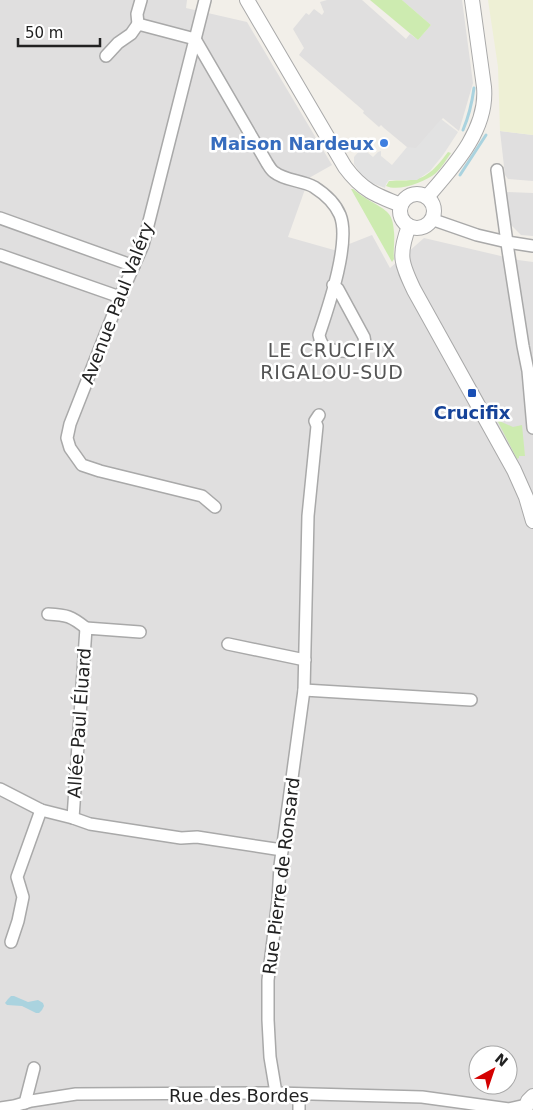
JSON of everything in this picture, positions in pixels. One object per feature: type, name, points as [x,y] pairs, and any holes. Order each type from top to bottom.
[{"type":"street","points":[[106,56],[118,43],[131,34],[138,24],[137,14],[141,0]]},
{"type":"street","name":"Avenue Paul Valéry","points":[[205,0],[143,245],[120,297],[70,424],[67,438],[70,448],[82,465],[202,496],[215,507]]},
{"type":"street","points":[[247,0],[351,176],[361,186],[401,205]]},
{"type":"street","points":[[427,197],[448,173],[463,151],[484,108],[485,96],[472,0]]},
{"type":"street","points":[[138,24],[195,40],[262,155],[274,172],[320,190],[340,216],[343,241],[333,286],[332,296],[319,336],[320,342],[329,349],[353,352],[360,350],[365,343],[364,337],[338,289],[333,286]]},
{"type":"street","points":[[497,170],[528,371],[533,428]]},
{"type":"street","points":[[417,194],[427,197],[432,205],[433,214],[431,219],[424,226],[414,228],[410,226],[402,219],[400,210],[403,200],[417,194]]},
{"type":"street","points":[[0,218],[134,266]]},
{"type":"street","points":[[431,219],[477,235],[533,246]]},
{"type":"street","points":[[410,226],[403,242],[402,254],[406,272],[419,299],[514,470],[526,497],[533,521]]},
{"type":"street","points":[[0,255],[120,297]]},
{"type":"street","name":"Rue Pierre de Ronsard","points":[[276,1093],[270,1057],[268,980],[278,900],[280,866],[304,690],[308,516],[317,426],[315,421],[319,415]]},
{"type":"street","name":"Allée Paul Éluard","points":[[48,614],[64,615],[76,620],[86,628],[140,632]]},
{"type":"street","name":"Allée Paul Éluard","points":[[73,818],[86,628]]},
{"type":"street","points":[[228,644],[305,660]]},
{"type":"street","points":[[304,690],[471,700]]},
{"type":"street","points":[[0,789],[41,810],[90,824],[149,834],[181,838],[197,837],[282,850]]},
{"type":"street","points":[[10,942],[24,897],[17,877],[41,810]]},
{"type":"street","points":[[24,1103],[34,1068]]},
{"type":"street","name":"Rue des Bordes","points":[[0,1108],[76,1094],[276,1093],[422,1097],[509,1109],[528,1104]]},
{"type":"street","points":[[299,1094],[299,1110]]},
{"type":"street","name":"Rue des Bordes","points":[[479,1104],[493,1110]]},
{"type":"shaded area","points":[[0,0],[187,0],[186,8],[247,22],[332,165],[309,178],[288,237],[334,250],[372,235],[390,268],[424,238],[533,262],[533,1110],[0,1110]]},
{"type":"shaded area","points":[[327,0],[362,0],[406,39],[410,34],[418,40],[431,25],[402,0],[462,0],[473,83],[459,131],[443,118],[413,152],[381,125],[379,127],[363,113],[364,111],[299,55],[304,48],[293,29],[306,13],[309,15],[314,9],[322,15],[324,12],[320,2]]},
{"type":"shaded area","points":[[441,119],[458,132],[430,171],[417,180],[389,180],[385,188],[369,182],[354,164],[354,157],[362,148],[373,157],[381,151],[381,156],[392,165],[407,147],[416,148]]},
{"type":"shaded area","points":[[500,131],[533,135],[533,181],[508,179],[505,175]]},
{"type":"shaded area","points":[[506,192],[533,193],[533,236],[521,235],[511,225]]},
{"type":"green space","points":[[370,0],[402,0],[431,25],[418,40]]},
{"type":"green space","points":[[488,0],[533,0],[533,135],[500,131],[498,67]]},
{"type":"green space","points":[[448,152],[451,153],[436,173],[425,180],[405,187],[391,188],[386,186],[389,181],[423,177]]},
{"type":"green space","points":[[351,189],[382,208],[391,217],[394,235],[394,259],[392,262]]},
{"type":"green space","points":[[497,420],[513,427],[522,425],[525,456],[519,456],[517,459]]},
{"type":"water","points":[[11,996],[28,1002],[38,1000],[44,1006],[39,1013],[36,1013],[22,1006],[7,1005],[5,1003]]},
{"type":"waterway","points":[[463,130],[474,88]]},
{"type":"waterway","points":[[460,175],[486,135]]},
{"type":"waterway","points":[[179,1100],[196,1101]]},
{"type":"waterway","points":[[213,1101],[225,1101]]},
{"type":"place","name":"Maison Nardeux","points":[[384,143]]},
{"type":"place","name":"Crucifix","points":[[472,393]]},
{"type":"district","name":"LE CRUCIFIX RIGALOU-SUD","points":[[332,361]]}]
